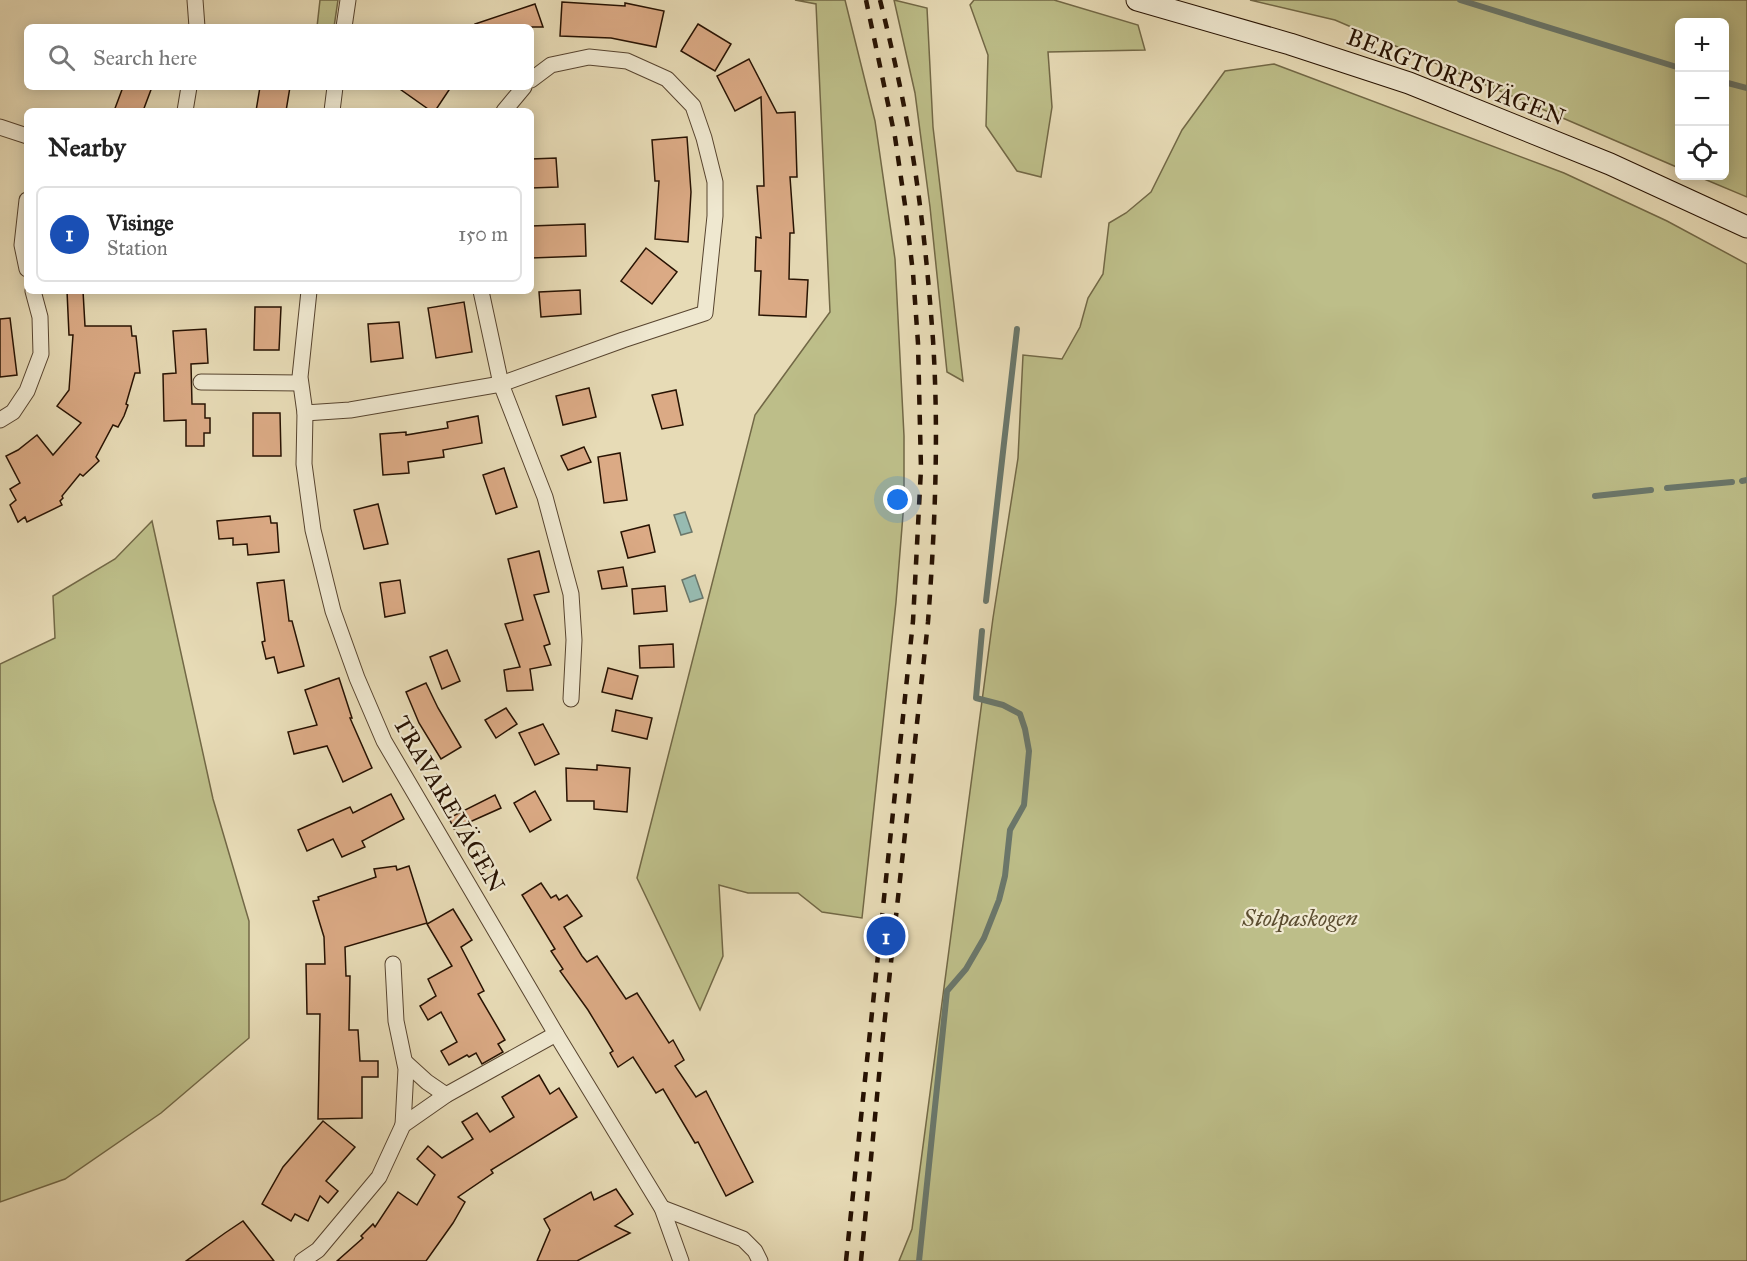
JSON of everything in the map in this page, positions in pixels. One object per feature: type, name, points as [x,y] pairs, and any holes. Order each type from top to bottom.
[{"type":"main road","name":"BERGTORPSVÄGEN","points":[[1137,0],[1290,44],[1409,83],[1610,164],[1747,227]]},
{"type":"street","points":[[195,0],[197,24]]},
{"type":"street","points":[[344,24],[348,0]]},
{"type":"street","points":[[304,414],[350,410],[501,384],[623,340],[705,314],[715,216],[715,182],[693,106],[667,79],[627,61],[589,57],[551,65],[534,78]]},
{"type":"street","points":[[186,108],[188,90]]},
{"type":"street","points":[[332,108],[335,90]]},
{"type":"street","points":[[506,108],[522,90]]},
{"type":"street","points":[[0,127],[24,135]]},
{"type":"street","points":[[24,227],[22,245],[24,255]]},
{"type":"street","points":[[0,420],[13,412],[27,390],[41,354],[40,317],[34,294]]},
{"type":"street","name":"TRAVAREVÄGEN","points":[[309,294],[300,377],[304,414],[304,464],[313,530],[333,611],[357,678],[384,741],[556,1034],[662,1208],[681,1261]]},
{"type":"street","points":[[483,294],[501,384],[545,497],[570,594],[574,640],[572,699]]},
{"type":"street","points":[[201,382],[300,383]]},
{"type":"street","points":[[302,1261],[318,1250],[380,1177],[402,1125],[406,1070],[396,1021],[393,964]]},
{"type":"street","points":[[402,1125],[447,1095],[556,1034]]},
{"type":"street","points":[[405,1062],[427,1082],[447,1095]]},
{"type":"street","points":[[662,1208],[743,1239],[755,1251],[760,1261]]},
{"type":"green space","points":[[320,0],[338,0],[334,24],[317,24]]},
{"type":"green space","points":[[795,0],[845,0],[875,121],[895,259],[904,436],[904,502],[896,602],[862,918],[822,912],[798,893],[748,893],[719,885],[723,956],[700,1010],[637,878],[755,415],[830,312],[816,4]]},
{"type":"green space","points":[[894,0],[927,8],[933,127],[963,381],[947,372],[930,207],[915,93]]},
{"type":"green space","points":[[974,0],[1054,0],[1138,25],[1145,50],[1048,52],[1052,107],[1041,177],[1017,171],[986,126],[988,55],[970,5]]},
{"type":"green space","points":[[1250,0],[1747,0],[1747,197],[1707,180],[1729,180],[1729,18],[1675,18],[1675,166],[1335,20]]},
{"type":"green space","name":"Stolpaskogen","points":[[1274,64],[1564,173],[1667,221],[1747,264],[1747,1261],[899,1261],[912,1229],[993,618],[1018,458],[1023,355],[1062,359],[1080,327],[1088,298],[1103,274],[1109,223],[1126,213],[1151,192],[1182,130],[1225,71]]},
{"type":"green space","points":[[152,521],[213,799],[249,921],[249,1038],[161,1113],[65,1179],[0,1202],[0,664],[55,638],[53,596],[115,559]]},
{"type":"water","points":[[685,512],[692,532],[681,535],[674,515]]},
{"type":"water","points":[[695,575],[703,598],[690,602],[682,580]]},
{"type":"building","points":[[562,2],[625,6],[625,3],[664,11],[656,47],[611,38],[560,36]]},
{"type":"building","points":[[535,4],[543,27],[534,27],[534,24],[475,24]]},
{"type":"building","points":[[698,24],[731,44],[715,71],[681,51]]},
{"type":"building","points":[[749,59],[777,113],[795,112],[797,177],[790,177],[794,233],[790,233],[789,279],[808,280],[806,317],[759,315],[761,271],[755,271],[756,237],[761,238],[757,186],[764,186],[761,97],[735,111],[717,76]]},
{"type":"building","points":[[122,90],[151,90],[144,108],[115,108]]},
{"type":"building","points":[[260,90],[290,90],[286,108],[256,108]]},
{"type":"building","points":[[401,90],[449,90],[437,108],[427,108]]},
{"type":"building","points":[[687,137],[691,192],[688,242],[655,239],[659,181],[655,181],[652,140]]},
{"type":"building","points":[[556,158],[558,187],[534,188],[534,159]]},
{"type":"building","points":[[585,224],[586,256],[534,258],[534,226]]},
{"type":"building","points":[[646,248],[677,272],[652,304],[621,281]]},
{"type":"building","points":[[580,290],[581,314],[541,317],[539,292]]},
{"type":"building","points":[[67,294],[83,294],[85,326],[131,326],[132,336],[136,336],[140,373],[135,373],[124,416],[118,427],[113,425],[96,457],[99,461],[83,476],[80,474],[62,496],[60,501],[62,505],[27,522],[25,517],[18,522],[10,505],[16,500],[10,489],[20,483],[6,456],[37,435],[53,455],[81,423],[57,406],[69,390],[73,335],[69,335]]},
{"type":"building","points":[[464,302],[472,352],[436,358],[428,308]]},
{"type":"building","points":[[255,307],[281,307],[279,350],[254,350]]},
{"type":"building","points":[[10,318],[17,375],[0,377],[0,319]]},
{"type":"building","points":[[399,322],[403,358],[371,362],[368,324]]},
{"type":"building","points":[[206,329],[208,363],[191,364],[192,404],[205,404],[205,418],[210,418],[210,433],[204,433],[204,446],[186,446],[186,420],[164,421],[163,374],[176,373],[173,331]]},
{"type":"building","points":[[589,388],[596,417],[563,425],[556,396]]},
{"type":"building","points":[[676,390],[683,425],[662,429],[652,395]]},
{"type":"building","points":[[253,413],[280,413],[281,456],[253,456]]},
{"type":"building","points":[[478,416],[482,443],[443,450],[444,457],[408,462],[409,473],[383,475],[380,434],[406,432],[406,435],[448,428],[447,422]]},
{"type":"building","points":[[584,447],[591,462],[568,470],[561,456]]},
{"type":"building","points":[[620,453],[627,500],[604,503],[598,457]]},
{"type":"building","points":[[504,468],[517,507],[496,514],[483,475]]},
{"type":"building","points":[[378,504],[388,544],[364,549],[354,510]]},
{"type":"building","points":[[270,516],[271,523],[277,523],[279,552],[248,555],[247,544],[233,545],[233,538],[219,539],[217,521]]},
{"type":"building","points":[[649,525],[655,552],[628,558],[621,532]]},
{"type":"building","points":[[539,551],[549,592],[534,595],[550,644],[544,646],[551,665],[530,669],[533,690],[507,691],[504,670],[520,667],[505,624],[523,620],[508,559]]},
{"type":"building","points":[[623,567],[627,586],[602,589],[598,571]]},
{"type":"building","points":[[284,580],[289,621],[292,621],[304,666],[278,673],[274,657],[266,659],[262,642],[265,641],[257,583]]},
{"type":"building","points":[[400,580],[405,613],[385,617],[380,583]]},
{"type":"building","points":[[665,586],[667,611],[634,614],[632,589]]},
{"type":"building","points":[[673,644],[674,667],[640,668],[639,646]]},
{"type":"building","points":[[447,650],[460,681],[442,689],[430,657]]},
{"type":"building","points":[[608,668],[638,676],[632,699],[602,692]]},
{"type":"building","points":[[339,678],[352,718],[350,718],[372,768],[343,782],[327,746],[294,754],[288,732],[317,725],[305,690]]},
{"type":"building","points":[[426,683],[461,747],[441,759],[419,723],[406,692]]},
{"type":"building","points":[[506,708],[517,724],[496,738],[485,720]]},
{"type":"building","points":[[616,710],[652,718],[647,739],[612,731]]},
{"type":"building","points":[[543,724],[559,754],[535,765],[519,733]]},
{"type":"building","points":[[597,765],[630,768],[627,812],[594,809],[594,801],[567,801],[566,768],[597,770]]},
{"type":"building","points":[[535,791],[551,820],[530,832],[514,803]]},
{"type":"building","points":[[391,794],[404,819],[362,841],[365,847],[342,857],[333,839],[307,851],[298,830],[350,807],[353,813]]},
{"type":"building","points":[[495,795],[501,808],[454,829],[449,818]]},
{"type":"building","points":[[396,866],[397,870],[409,866],[427,923],[345,947],[346,976],[350,976],[349,1030],[358,1030],[360,1061],[378,1061],[378,1077],[362,1077],[362,1118],[318,1119],[320,1014],[307,1014],[306,964],[325,964],[324,937],[313,901],[319,900],[318,897],[376,877],[374,869]]},
{"type":"building","points":[[541,883],[551,898],[556,895],[559,900],[567,895],[582,916],[564,927],[587,962],[597,956],[626,999],[637,993],[669,1043],[673,1040],[684,1060],[675,1066],[696,1097],[706,1091],[753,1182],[726,1196],[698,1142],[695,1143],[663,1089],[656,1093],[633,1057],[618,1067],[610,1053],[613,1051],[588,1010],[560,971],[563,969],[551,951],[555,949],[522,895]]},
{"type":"building","points":[[453,909],[472,940],[461,947],[484,991],[478,994],[505,1040],[498,1044],[503,1052],[482,1064],[476,1053],[469,1057],[467,1055],[449,1065],[441,1051],[457,1042],[441,1012],[428,1020],[420,1006],[436,996],[428,979],[452,966],[427,924]]},
{"type":"building","points":[[539,1075],[550,1094],[559,1088],[577,1117],[491,1170],[493,1173],[458,1197],[465,1202],[426,1261],[337,1261],[363,1238],[361,1236],[373,1224],[375,1227],[398,1192],[417,1205],[435,1175],[417,1159],[428,1146],[442,1158],[473,1139],[462,1122],[477,1113],[490,1132],[514,1117],[502,1097]]},
{"type":"building","points":[[323,1121],[355,1147],[326,1181],[338,1191],[328,1203],[320,1196],[308,1221],[295,1214],[291,1221],[262,1204],[283,1167]]},
{"type":"building","points":[[616,1189],[633,1214],[615,1226],[630,1233],[577,1261],[537,1261],[550,1230],[544,1219],[591,1192],[594,1200]]},
{"type":"building","points":[[243,1221],[274,1261],[186,1261],[225,1233]]},
{"type":"waterway","points":[[1460,0],[1675,66]]},
{"type":"waterway","points":[[1729,83],[1747,88]]},
{"type":"waterway","points":[[986,601],[1017,329]]},
{"type":"waterway","points":[[1742,481],[1747,480]]},
{"type":"waterway","points":[[1667,488],[1732,482]]},
{"type":"waterway","points":[[1595,496],[1651,490]]},
{"type":"waterway","points":[[919,1261],[947,991],[966,969],[984,938],[999,900],[1005,876],[1010,830],[1024,805],[1029,751],[1020,714],[1003,705],[976,698],[982,631]]},
{"type":"railway","points":[[846,1261],[913,621],[921,469],[918,343],[913,273],[895,137],[866,0]]},
{"type":"railway","points":[[861,1261],[928,622],[935,481],[935,375],[924,236],[906,116],[880,0]]},
{"type":"place","name":"Visinge","points":[[886,936]]}]
